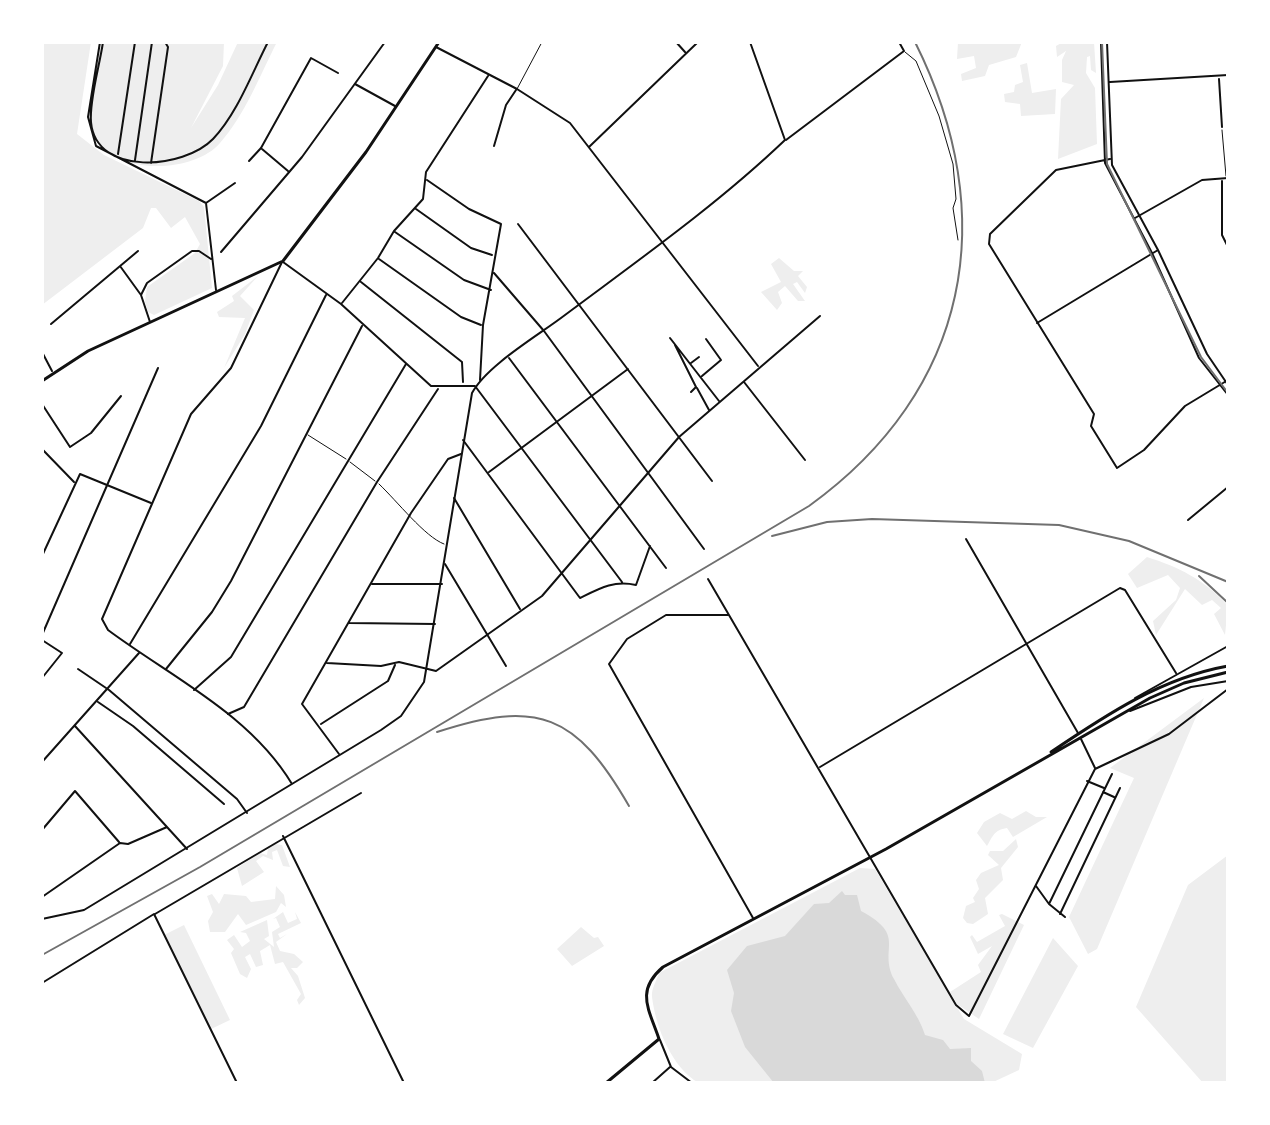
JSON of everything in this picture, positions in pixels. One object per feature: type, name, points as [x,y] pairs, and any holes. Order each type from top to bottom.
[{"type":"main road","points":[[42,381],[88,351],[283,261],[366,152],[437,44]]},
{"type":"main road","points":[[1041,759],[1131,701],[1197,672],[1228,666]]},
{"type":"main road","points":[[606,1083],[659,1039],[646,986],[663,967],[872,856],[1170,689],[1198,678],[1228,672]]},
{"type":"main road","points":[[1078,734],[1081,739]]},
{"type":"street","points":[[101,42],[91,121],[105,148],[135,161],[151,164],[175,161],[213,139],[268,42]]},
{"type":"street","points":[[101,42],[88,117],[96,146],[206,203]]},
{"type":"street","points":[[118,155],[135,42]]},
{"type":"street","points":[[135,161],[152,42]]},
{"type":"street","points":[[151,164],[168,47],[165,42]]},
{"type":"street","points":[[221,252],[289,172],[385,42]]},
{"type":"street","points":[[676,42],[686,53]]},
{"type":"street","points":[[589,147],[698,42]]},
{"type":"street","points":[[750,42],[785,140]]},
{"type":"street","points":[[42,919],[82,910],[247,813],[401,716],[416,698],[427,671],[463,440],[475,386],[661,242],[785,140],[904,51],[899,42]]},
{"type":"street","points":[[1101,42],[1104,160],[1152,253],[1199,358],[1228,395]]},
{"type":"street","points":[[1107,42],[1110,159],[1158,250],[1207,354],[1227,382],[1185,406],[1144,450],[1117,468],[1091,426],[1094,414],[987,238],[1056,170],[1110,159]]},
{"type":"street","points":[[437,44],[562,117],[589,147],[759,367]]},
{"type":"street","points":[[249,161],[261,148],[311,58],[338,73]]},
{"type":"street","points":[[426,191],[426,172],[488,75]]},
{"type":"street","points":[[1108,82],[1228,75]]},
{"type":"street","points":[[1217,78],[1222,128]]},
{"type":"street","points":[[355,84],[396,106]]},
{"type":"street","points":[[494,146],[506,105],[517,89]]},
{"type":"street","points":[[261,148],[289,172]]},
{"type":"street","points":[[1134,219],[1202,180],[1227,178]]},
{"type":"street","points":[[426,179],[469,209],[501,224],[483,325],[480,381]]},
{"type":"street","points":[[1222,179],[1222,235],[1228,247]]},
{"type":"street","points":[[206,203],[235,183]]},
{"type":"street","points":[[341,304],[378,258],[394,231],[415,209],[426,191],[435,186]]},
{"type":"street","points":[[206,203],[216,292]]},
{"type":"street","points":[[415,209],[471,248],[494,255]]},
{"type":"street","points":[[518,224],[712,481]]},
{"type":"street","points":[[394,231],[464,280],[491,290]]},
{"type":"street","points":[[1036,323],[1071,299],[1158,250]]},
{"type":"street","points":[[51,324],[138,251]]},
{"type":"street","points":[[141,295],[147,283],[192,251],[206,254],[213,261]]},
{"type":"street","points":[[378,258],[461,317],[483,325]]},
{"type":"street","points":[[283,261],[287,268],[341,304],[431,386],[475,386],[622,582]]},
{"type":"street","points":[[283,261],[231,368],[195,406],[102,619],[108,630],[227,714],[266,749],[292,784]]},
{"type":"street","points":[[119,265],[141,295],[150,322]]},
{"type":"street","points":[[494,273],[544,331],[704,549]]},
{"type":"street","points":[[360,281],[462,362],[463,385]]},
{"type":"street","points":[[129,645],[261,426],[327,294]]},
{"type":"street","points":[[327,663],[381,666],[396,663],[436,671],[488,635],[542,596],[679,437],[820,316]]},
{"type":"street","points":[[165,670],[212,612],[308,435],[363,324]]},
{"type":"street","points":[[670,338],[720,402]]},
{"type":"street","points":[[701,377],[721,360],[706,339]]},
{"type":"street","points":[[675,343],[679,359],[709,411]]},
{"type":"street","points":[[42,352],[53,372]]},
{"type":"street","points":[[691,364],[699,357]]},
{"type":"street","points":[[509,358],[666,568]]},
{"type":"street","points":[[194,690],[231,657],[406,363]]},
{"type":"street","points":[[42,635],[158,368]]},
{"type":"street","points":[[488,473],[628,369]]},
{"type":"street","points":[[743,381],[805,460]]},
{"type":"street","points":[[691,392],[696,387]]},
{"type":"street","points":[[227,714],[244,707],[377,482],[438,388]]},
{"type":"street","points":[[42,404],[70,447],[91,433],[121,396]]},
{"type":"street","points":[[463,440],[580,598],[606,585],[622,582],[636,585],[650,546]]},
{"type":"street","points":[[42,449],[74,482]]},
{"type":"street","points":[[339,754],[302,704],[411,513],[448,459],[461,454]]},
{"type":"street","points":[[42,556],[80,474],[151,503]]},
{"type":"street","points":[[1188,520],[1228,487]]},
{"type":"street","points":[[454,498],[521,610]]},
{"type":"street","points":[[966,539],[1078,734]]},
{"type":"street","points":[[444,563],[506,666]]},
{"type":"street","points":[[708,579],[956,1005],[969,1016],[1095,769],[1169,734],[1228,689]]},
{"type":"street","points":[[370,584],[442,584]]},
{"type":"street","points":[[819,768],[1122,588],[1176,673]]},
{"type":"street","points":[[729,615],[666,615],[627,639],[609,664],[753,918]]},
{"type":"street","points":[[349,623],[435,624]]},
{"type":"street","points":[[42,640],[62,653],[42,678]]},
{"type":"street","points":[[1131,701],[1228,646]]},
{"type":"street","points":[[42,762],[109,690],[139,652]]},
{"type":"street","points":[[331,655],[334,663]]},
{"type":"street","points":[[319,725],[388,681],[396,663]]},
{"type":"street","points":[[78,669],[109,690],[237,799],[247,813]]},
{"type":"street","points":[[1129,711],[1191,687],[1228,681]]},
{"type":"street","points":[[98,702],[133,726],[224,804]]},
{"type":"street","points":[[75,726],[187,849]]},
{"type":"street","points":[[1081,739],[1095,769]]},
{"type":"street","points":[[1049,904],[1112,774]]},
{"type":"street","points":[[1087,781],[1115,798]]},
{"type":"street","points":[[1060,914],[1120,788]]},
{"type":"street","points":[[42,830],[75,791],[120,843]]},
{"type":"street","points":[[42,983],[283,836],[361,793]]},
{"type":"street","points":[[42,897],[120,843],[128,844],[167,827]]},
{"type":"street","points":[[283,836],[404,1083]]},
{"type":"street","points":[[1035,885],[1049,904],[1065,917]]},
{"type":"street","points":[[154,914],[237,1083]]},
{"type":"street","points":[[659,1039],[671,1067],[692,1083]]},
{"type":"street","points":[[652,1083],[671,1067]]},
{"type":"lane","points":[[517,89],[542,42]]},
{"type":"lane","points":[[904,51],[916,61],[945,137],[956,188],[953,208],[958,240]]},
{"type":"lane","points":[[1222,128],[1227,178]]},
{"type":"lane","points":[[308,435],[377,482],[411,513],[429,539],[447,545]]},
{"type":"shaded area","points":[[42,42],[91,42],[77,134],[104,155],[199,201],[204,207],[212,288],[154,315],[148,312],[145,302],[147,287],[195,253],[200,244],[185,217],[171,228],[156,208],[151,208],[143,228],[42,305]]},
{"type":"shaded area","points":[[101,42],[224,42],[223,66],[191,128],[218,85],[238,42],[277,42],[245,107],[220,143],[207,154],[190,161],[149,166],[111,155],[98,143],[90,127],[91,97]]},
{"type":"shaded area","points":[[958,42],[1022,42],[1016,57],[989,65],[985,76],[962,81],[961,74],[976,68],[974,56],[957,59]]},
{"type":"shaded area","points":[[1063,42],[1094,42],[1096,73],[1091,70],[1090,56],[1087,57],[1086,73],[1095,88],[1097,144],[1058,159],[1061,99],[1074,85],[1062,82],[1062,60],[1066,51],[1057,57],[1056,46]]},
{"type":"shaded area","points":[[1027,63],[1032,93],[1056,89],[1055,114],[1021,116],[1020,104],[1005,102],[1004,94],[1014,92],[1015,85],[1023,82],[1020,65]]},
{"type":"shaded area","points":[[779,258],[794,271],[803,271],[798,276],[807,287],[805,293],[797,282],[793,284],[805,301],[798,301],[785,286],[778,292],[782,303],[777,310],[761,292],[781,282],[771,264]]},
{"type":"shaded area","points":[[258,276],[240,296],[254,310],[245,334],[224,368],[245,318],[219,317],[217,312],[234,301],[232,296]]},
{"type":"shaded area","points":[[1147,557],[1190,575],[1210,588],[1228,606],[1225,635],[1214,614],[1221,608],[1212,600],[1202,605],[1185,589],[1156,635],[1153,621],[1176,600],[1180,588],[1168,575],[1137,588],[1128,574]]},
{"type":"shaded area","points":[[1204,698],[1097,949],[1088,954],[1069,917],[1134,778],[1110,768]]},
{"type":"shaded area","points":[[1026,811],[1036,817],[1047,817],[1013,837],[1007,828],[999,830],[987,846],[977,833],[984,822],[1000,813],[1012,819]]},
{"type":"shaded area","points":[[1016,839],[1018,847],[1001,868],[1003,880],[985,898],[988,914],[973,924],[967,923],[963,918],[966,906],[975,902],[973,898],[979,889],[976,880],[981,873],[999,865],[988,855],[990,851],[1003,851]]},
{"type":"shaded area","points":[[275,844],[282,845],[290,867],[283,866],[277,850],[272,852],[273,860],[263,856],[256,861],[264,872],[242,886],[237,868],[260,853],[267,855],[268,848]]},
{"type":"shaded area","points":[[1228,855],[1228,1083],[1203,1083],[1136,1007],[1188,885]]},
{"type":"shaded area","points":[[860,868],[875,869],[964,1019],[1022,1054],[1019,1070],[991,1083],[699,1083],[689,1076],[673,1057],[657,1021],[652,994],[659,973]]},
{"type":"shaded area","points":[[276,886],[284,895],[286,907],[281,903],[276,912],[246,925],[238,914],[225,932],[210,932],[208,921],[213,912],[207,896],[212,894],[219,904],[224,894],[246,896],[251,902],[275,899]]},
{"type":"shaded area","points":[[842,891],[845,895],[857,895],[861,911],[884,928],[888,935],[890,968],[894,979],[925,1035],[943,1040],[950,1049],[971,1048],[971,1061],[982,1071],[985,1083],[774,1083],[745,1047],[731,1011],[734,993],[727,970],[747,946],[785,936],[814,904],[829,903]]},
{"type":"shaded area","points":[[283,912],[288,923],[297,919],[295,912],[301,923],[278,934],[280,938],[287,934],[276,942],[280,951],[294,954],[303,962],[297,968],[291,968],[298,976],[305,998],[299,1005],[297,1000],[301,994],[283,962],[275,964],[270,945],[260,951],[263,965],[256,967],[250,954],[245,957],[251,969],[247,978],[240,974],[231,953],[234,949],[227,940],[234,935],[242,947],[250,941],[246,933],[240,932],[267,920],[269,936],[264,939],[274,947],[272,932],[280,927],[276,918],[273,919]]},
{"type":"shaded area","points":[[999,915],[1024,925],[979,1019],[957,1004],[950,992],[981,972],[978,965],[992,946],[978,954],[970,937],[972,935],[977,942],[1005,926]]},
{"type":"shaded area","points":[[184,925],[230,1020],[211,1029],[164,935]]},
{"type":"shaded area","points":[[581,927],[594,938],[598,937],[604,946],[572,966],[557,949]]},
{"type":"shaded area","points":[[1053,938],[1078,966],[1033,1048],[1003,1034]]},
{"type":"tram line","points":[[1102,42],[1107,164],[1201,357],[1228,393]]},
{"type":"railway","points":[[42,955],[200,867],[809,506],[863,460],[906,409],[936,354],[955,296],[962,235],[958,172],[942,107],[915,42]]},
{"type":"railway","points":[[772,536],[827,522],[872,519],[1059,525],[1129,541],[1228,582]]},
{"type":"railway","points":[[1199,576],[1228,603]]},
{"type":"railway","points":[[437,732],[502,717],[528,717],[551,722],[572,733],[591,751],[629,806]]}]
